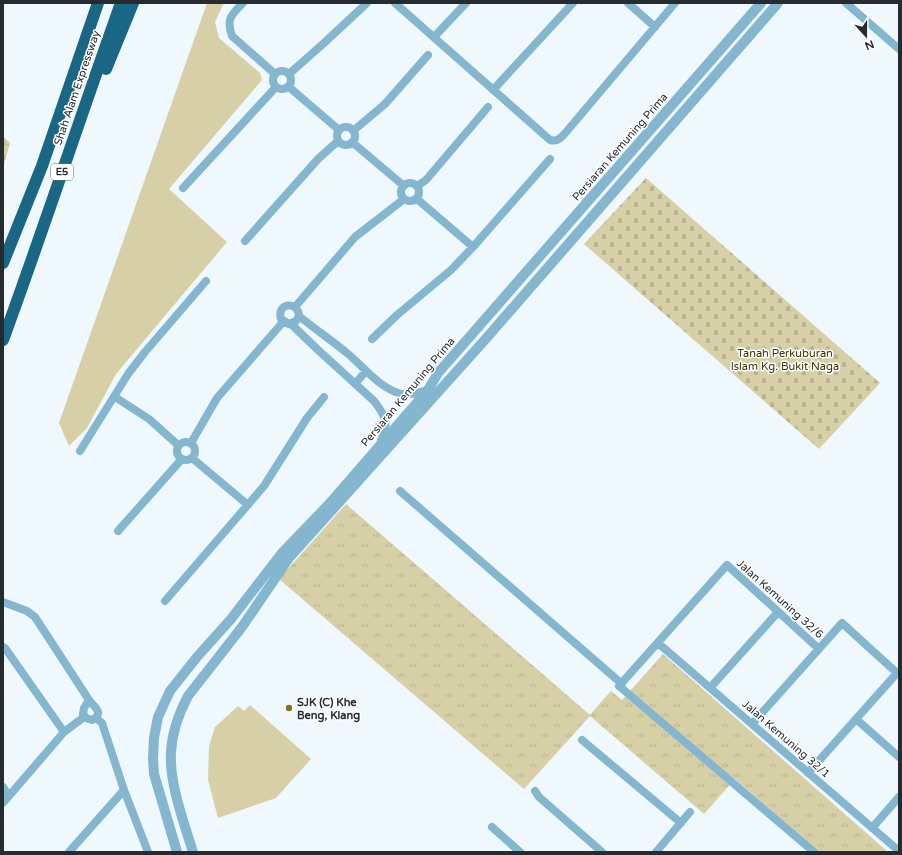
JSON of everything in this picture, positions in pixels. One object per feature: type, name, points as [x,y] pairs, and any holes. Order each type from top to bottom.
[{"type":"highway","name":"Shah Alam Expressway","points":[[3,264],[42,166],[98,3]]},
{"type":"highway","name":"Shah Alam Expressway","points":[[3,340],[121,3]]},
{"type":"highway","points":[[80,118],[101,82],[133,3]]},
{"type":"street","points":[[243,3],[234,12],[229,20],[229,28],[232,36],[275,74]]},
{"type":"street","points":[[288,74],[367,3]]},
{"type":"street","points":[[395,3],[550,140],[557,140],[567,131],[675,3]]},
{"type":"street","points":[[434,37],[466,3]]},
{"type":"street","points":[[494,90],[573,3]]},
{"type":"street","points":[[628,3],[655,26]]},
{"type":"street","name":"Persiaran Kemuning Prima","points":[[177,852],[154,774],[153,759],[154,738],[158,717],[170,691],[241,606],[282,553],[375,451],[428,390],[438,373],[761,3]]},
{"type":"street","name":"Persiaran Kemuning Prima","points":[[193,852],[172,776],[171,752],[175,730],[188,696],[251,614],[289,558],[484,342],[580,229],[778,3]]},
{"type":"street","points":[[846,3],[899,49]]},
{"type":"street","points":[[353,130],[385,104],[428,55]]},
{"type":"street","points":[[283,71],[288,74],[291,82],[289,87],[283,90],[276,87],[273,79],[275,74],[283,71]]},
{"type":"street","points":[[183,188],[276,87]]},
{"type":"street","points":[[289,87],[339,130]]},
{"type":"street","points":[[417,186],[426,180],[488,107]]},
{"type":"street","points":[[346,127],[353,130],[355,136],[352,142],[345,145],[338,142],[337,134],[339,130],[346,127]]},
{"type":"street","points":[[245,241],[318,159],[338,142]]},
{"type":"street","points":[[352,142],[404,186]]},
{"type":"street","points":[[372,339],[397,315],[451,270],[550,159]]},
{"type":"street","points":[[412,183],[417,186],[420,191],[417,199],[412,201],[404,199],[401,194],[404,186],[412,183]]},
{"type":"street","points":[[295,307],[355,237],[404,199]]},
{"type":"street","points":[[417,199],[473,247]]},
{"type":"street","points":[[80,450],[115,397],[128,374],[145,352],[206,282]]},
{"type":"street","points":[[375,451],[385,432],[385,419],[382,411],[374,401],[280,316],[281,310],[289,305],[295,307],[299,316],[349,355],[388,389],[402,394],[428,390]]},
{"type":"street","points":[[191,443],[218,398],[287,323],[296,321],[299,316]]},
{"type":"street","points":[[355,384],[366,371]]},
{"type":"street","points":[[115,397],[148,419],[178,445]]},
{"type":"street","points":[[166,601],[264,486],[307,418],[324,397]]},
{"type":"street","points":[[183,442],[191,443],[195,450],[192,458],[187,461],[181,460],[176,453],[178,445],[183,442]]},
{"type":"street","points":[[192,458],[248,505]]},
{"type":"street","points":[[118,531],[181,460]]},
{"type":"street","points":[[400,491],[622,684]]},
{"type":"street","name":"Jalan Kemuning 32/6","points":[[658,643],[727,565],[819,649]]},
{"type":"street","points":[[3,602],[27,611],[35,617],[89,700],[98,709],[96,718]]},
{"type":"street","points":[[241,606],[251,614]]},
{"type":"street","points":[[710,688],[778,612]]},
{"type":"street","points":[[752,724],[842,623],[897,673],[808,773]]},
{"type":"street","points":[[658,643],[619,686],[814,852]]},
{"type":"street","name":"Jalan Kemuning 32/1","points":[[658,643],[899,852]]},
{"type":"street","points":[[3,647],[64,732]]},
{"type":"street","points":[[84,717],[83,711],[89,700]]},
{"type":"street","points":[[3,803],[64,732],[84,717]]},
{"type":"street","points":[[84,717],[90,720],[96,718]]},
{"type":"street","points":[[96,718],[102,723],[124,790],[148,852]]},
{"type":"street","points":[[856,719],[899,757]]},
{"type":"street","points":[[582,740],[681,823]]},
{"type":"street","points":[[3,787],[9,796]]},
{"type":"street","points":[[69,852],[124,790]]},
{"type":"street","points":[[535,791],[539,797],[602,852]]},
{"type":"street","points":[[872,828],[899,797]]},
{"type":"street","points":[[656,852],[690,812]]},
{"type":"street","points":[[492,827],[520,852]]},
{"type":"green space","points":[[207,3],[224,3],[215,22],[219,38],[260,73],[262,80],[169,189],[227,242],[116,374],[87,428],[69,446],[59,423]]},
{"type":"green space","points":[[3,136],[10,143],[3,168]]},
{"type":"green space","name":"Tanah Perkuburan Islam Kg. Bukit Naga","points":[[646,178],[880,383],[819,449],[584,244]]},
{"type":"green space","points":[[346,504],[590,715],[611,691],[622,700],[663,654],[888,852],[819,852],[735,779],[704,814],[590,716],[524,789],[279,579]]},
{"type":"green space","points":[[250,705],[311,759],[276,798],[218,818],[208,780],[209,746],[215,727],[238,706],[244,711]]},
{"type":"place","name":"SJK (C) Khe Beng, Klang","points":[[289,708]]}]
